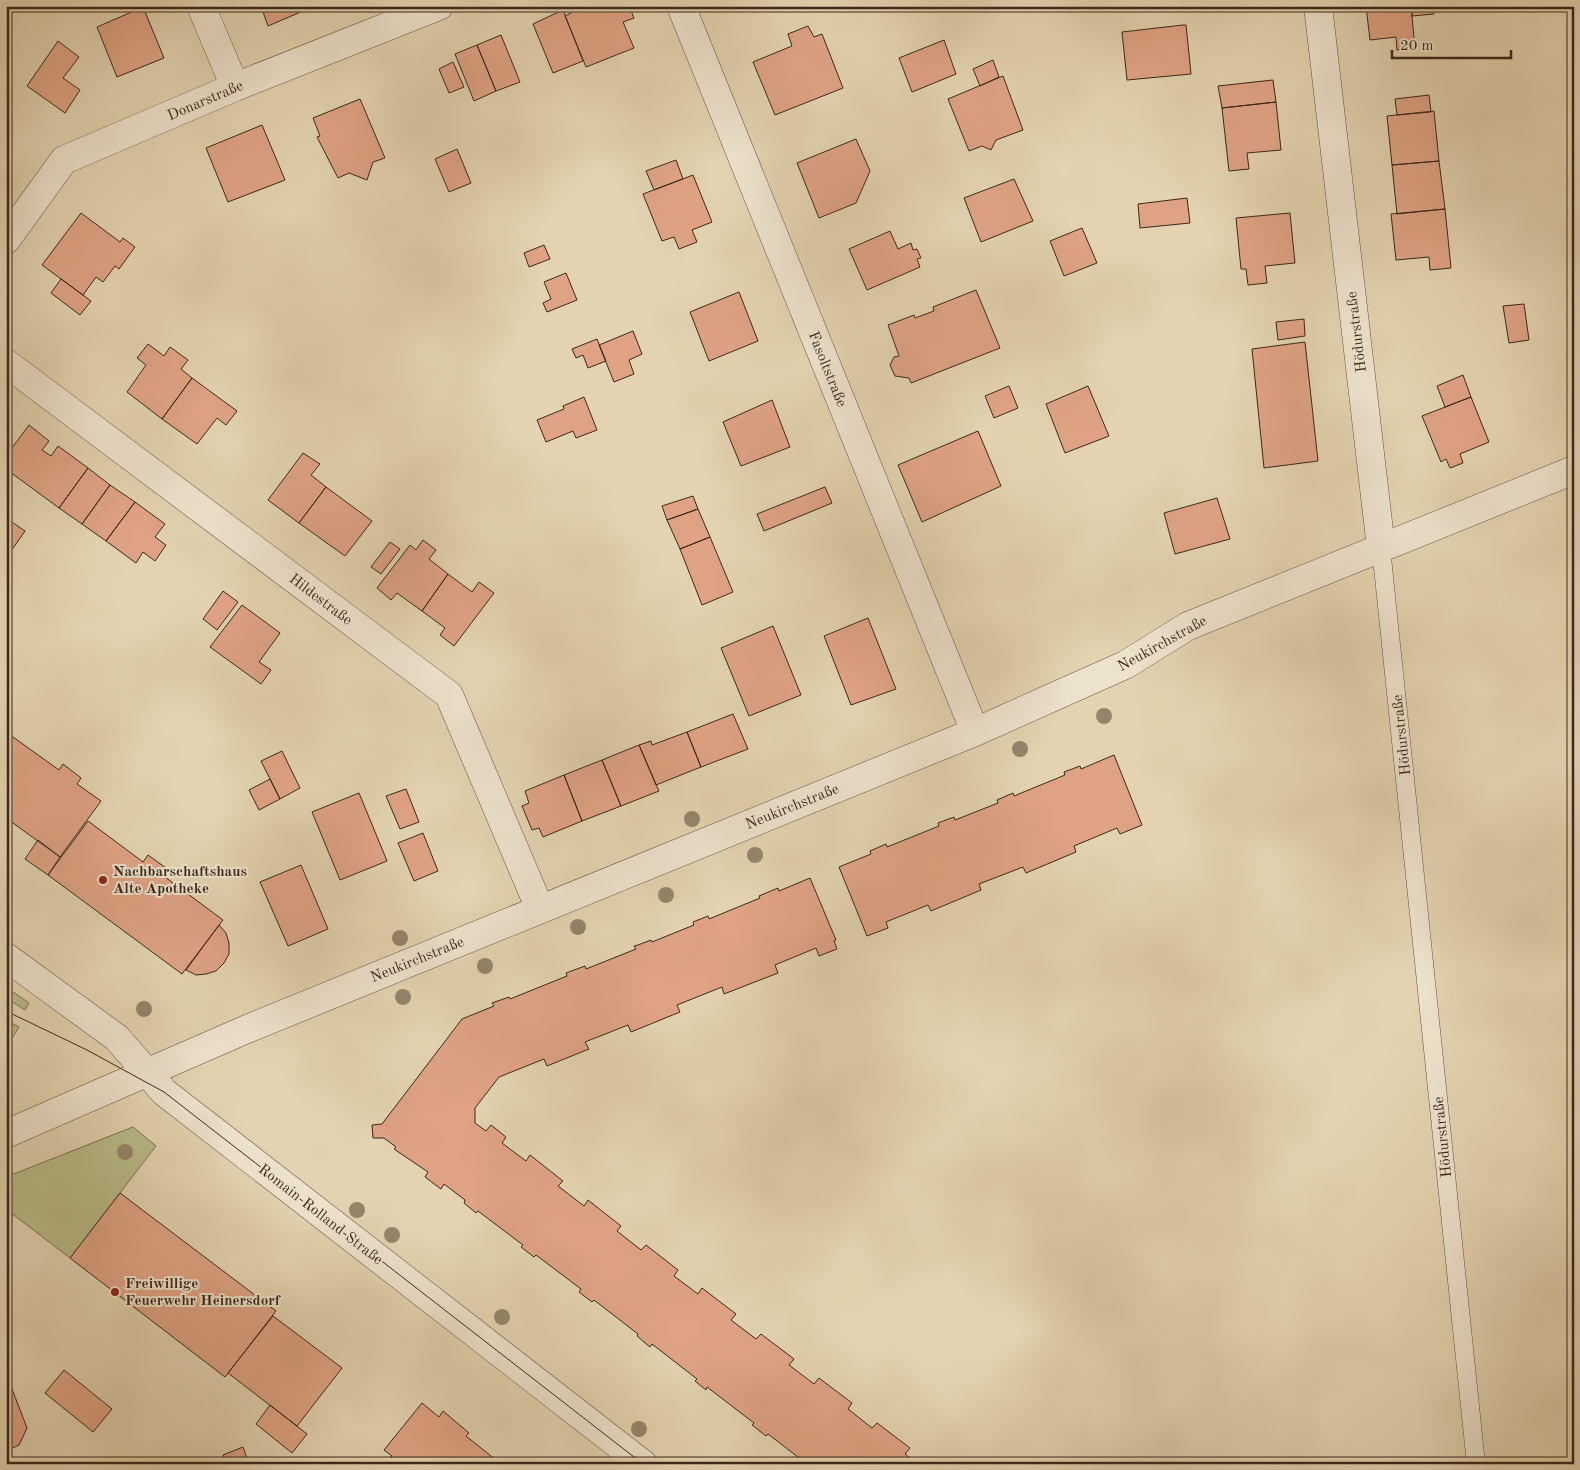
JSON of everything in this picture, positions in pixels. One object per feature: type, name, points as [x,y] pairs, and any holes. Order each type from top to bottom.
[{"type":"street","points":[[201,6],[236,87]]},
{"type":"street","name":"Donarstraße","points":[[6,240],[64,160],[236,87],[439,6]]},
{"type":"street","name":"Fasoltstraße","points":[[681,6],[974,732]]},
{"type":"street","name":"Hödurstraße","points":[[1318,6],[1381,548]]},
{"type":"street","name":"Hildestraße","points":[[6,363],[449,695],[540,909]]},
{"type":"street","name":"Neukirchstraße","points":[[6,1134],[146,1072],[974,732],[1125,665],[1188,626],[1574,470]]},
{"type":"street","name":"Romain-Rolland-Straße","points":[[6,957],[117,1038],[168,1095],[643,1464]]},
{"type":"lane","name":"Hödurstraße","points":[[1381,548],[1476,1464]]},
{"type":"green space","points":[[6,987],[29,1003],[25,1010],[6,998]]},
{"type":"green space","points":[[6,1020],[19,1027],[11,1040],[6,1037]]},
{"type":"green space","points":[[133,1127],[156,1146],[70,1258],[6,1209],[6,1177]]},
{"type":"building","points":[[261,6],[309,6],[310,8],[268,26]]},
{"type":"building","points":[[573,6],[629,6],[634,18],[623,22],[634,48],[586,67],[565,16],[571,13]]},
{"type":"building","points":[[1366,6],[1411,6],[1415,48],[1397,50],[1396,37],[1370,40]]},
{"type":"building","points":[[1411,6],[1433,6],[1434,14],[1412,16]]},
{"type":"building","points":[[143,7],[164,58],[117,77],[97,27]]},
{"type":"building","points":[[563,10],[583,61],[553,73],[533,24]]},
{"type":"building","points":[[1186,25],[1191,74],[1127,80],[1122,32]]},
{"type":"building","points":[[808,26],[814,37],[822,34],[843,88],[775,115],[753,62],[792,46],[788,34]]},
{"type":"building","points":[[501,35],[520,82],[496,91],[477,45]]},
{"type":"building","points":[[944,40],[956,74],[912,92],[899,58]]},
{"type":"building","points":[[58,41],[79,57],[63,78],[80,90],[65,113],[27,86]]},
{"type":"building","points":[[477,45],[496,91],[474,101],[455,54]]},
{"type":"building","points":[[993,60],[999,77],[980,86],[973,69]]},
{"type":"building","points":[[453,62],[464,87],[449,93],[439,69]]},
{"type":"building","points":[[1003,76],[1023,130],[996,140],[991,150],[982,146],[969,151],[948,99]]},
{"type":"building","points":[[1273,80],[1276,102],[1222,108],[1218,86]]},
{"type":"building","points":[[1429,95],[1431,112],[1397,115],[1395,99]]},
{"type":"building","points":[[360,99],[385,158],[373,162],[367,180],[349,173],[338,178],[317,137],[320,136],[313,118]]},
{"type":"building","points":[[1276,102],[1281,150],[1247,153],[1249,169],[1229,171],[1222,108]]},
{"type":"building","points":[[1434,111],[1439,161],[1392,165],[1387,116]]},
{"type":"building","points":[[262,125],[285,180],[228,202],[206,148]]},
{"type":"building","points":[[856,139],[870,171],[856,203],[819,218],[797,163]]},
{"type":"building","points":[[457,149],[471,183],[449,192],[435,159]]},
{"type":"building","points":[[676,160],[683,179],[654,190],[646,171]]},
{"type":"building","points":[[1439,161],[1445,209],[1397,214],[1392,165]]},
{"type":"building","points":[[693,175],[712,222],[692,230],[697,242],[679,249],[674,237],[662,241],[643,194]]},
{"type":"building","points":[[1014,179],[1033,221],[981,242],[964,198]]},
{"type":"building","points":[[1187,198],[1190,223],[1140,228],[1138,204]]},
{"type":"building","points":[[1445,209],[1451,268],[1430,270],[1429,257],[1396,260],[1391,214]]},
{"type":"building","points":[[81,213],[120,242],[123,238],[135,247],[119,269],[115,266],[103,282],[96,277],[83,295],[42,265]]},
{"type":"building","points":[[1290,213],[1295,263],[1265,266],[1267,283],[1248,285],[1246,269],[1241,269],[1236,218]]},
{"type":"building","points":[[1082,228],[1097,263],[1064,276],[1050,241]]},
{"type":"building","points":[[890,231],[898,249],[911,243],[913,250],[917,249],[921,258],[917,259],[920,267],[867,290],[849,249]]},
{"type":"building","points":[[544,245],[550,259],[529,267],[524,253]]},
{"type":"building","points":[[566,273],[577,300],[547,312],[543,303],[551,299],[544,282]]},
{"type":"building","points":[[61,279],[91,301],[80,315],[51,293]]},
{"type":"building","points":[[976,290],[1000,348],[911,383],[909,378],[895,376],[890,365],[894,357],[899,356],[888,325],[914,315],[915,318],[934,311],[933,307]]},
{"type":"building","points":[[739,292],[758,341],[709,361],[690,312]]},
{"type":"building","points":[[1524,304],[1529,340],[1509,343],[1503,306]]},
{"type":"building","points":[[1304,319],[1305,336],[1278,340],[1276,322]]},
{"type":"building","points":[[633,331],[642,354],[629,360],[634,374],[614,382],[599,345]]},
{"type":"building","points":[[597,339],[606,361],[588,368],[583,355],[576,358],[572,349]]},
{"type":"building","points":[[1305,342],[1318,461],[1264,468],[1252,349]]},
{"type":"building","points":[[148,344],[164,356],[170,347],[188,360],[181,369],[192,378],[162,419],[127,392],[146,365],[137,358]]},
{"type":"building","points":[[1463,375],[1471,397],[1445,407],[1437,386]]},
{"type":"building","points":[[192,378],[237,411],[226,425],[217,418],[197,444],[162,419]]},
{"type":"building","points":[[1009,386],[1018,408],[994,418],[985,396]]},
{"type":"building","points":[[1088,386],[1109,436],[1065,453],[1046,404]]},
{"type":"building","points":[[584,397],[597,430],[576,438],[573,431],[546,442],[537,420],[564,409],[563,406]]},
{"type":"building","points":[[1471,397],[1489,442],[1460,454],[1463,463],[1450,468],[1446,459],[1441,462],[1422,416]]},
{"type":"building","points":[[772,400],[790,447],[741,466],[723,422]]},
{"type":"building","points":[[29,425],[49,441],[42,450],[51,456],[58,446],[88,468],[59,508],[6,469],[6,456]]},
{"type":"building","points":[[978,431],[1001,486],[922,522],[898,465]]},
{"type":"building","points":[[303,453],[320,464],[311,475],[326,487],[299,523],[268,500]]},
{"type":"building","points":[[88,468],[110,485],[82,524],[59,508]]},
{"type":"building","points":[[110,485],[135,502],[106,541],[82,524]]},
{"type":"building","points":[[326,487],[372,521],[345,556],[299,523]]},
{"type":"building","points":[[825,487],[832,503],[764,531],[757,514]]},
{"type":"building","points":[[693,496],[698,509],[667,520],[662,506]]},
{"type":"building","points":[[1217,498],[1230,539],[1175,554],[1164,513]]},
{"type":"building","points":[[135,502],[165,524],[155,537],[166,545],[155,561],[143,552],[136,563],[106,541]]},
{"type":"building","points":[[698,509],[710,537],[680,549],[667,520]]},
{"type":"building","points":[[6,518],[25,531],[11,551],[6,548]]},
{"type":"building","points":[[710,537],[733,592],[702,605],[680,549]]},
{"type":"building","points":[[423,540],[436,550],[429,559],[448,574],[422,611],[397,593],[391,600],[377,588],[410,545],[416,550]]},
{"type":"building","points":[[390,542],[400,549],[381,574],[371,567]]},
{"type":"building","points":[[448,574],[472,592],[479,582],[494,593],[454,646],[440,635],[445,628],[422,611]]},
{"type":"building","points":[[223,591],[238,602],[217,630],[203,619]]},
{"type":"building","points":[[242,605],[280,633],[259,662],[271,670],[261,684],[210,647]]},
{"type":"building","points":[[868,618],[896,689],[851,705],[824,636]]},
{"type":"building","points":[[773,626],[801,695],[749,716],[721,648]]},
{"type":"building","points":[[733,714],[748,749],[701,767],[687,732]]},
{"type":"building","points":[[6,732],[59,770],[63,764],[81,778],[77,784],[101,801],[60,857],[6,818]]},
{"type":"building","points":[[687,732],[701,767],[656,785],[639,745],[651,741],[652,745]]},
{"type":"building","points":[[639,745],[659,791],[621,806],[602,760]]},
{"type":"building","points":[[282,751],[300,788],[280,799],[261,761]]},
{"type":"building","points":[[1114,755],[1142,825],[1120,834],[1117,828],[1074,846],[1076,852],[1026,873],[1023,867],[979,884],[981,890],[931,911],[928,905],[886,922],[888,928],[867,936],[839,867],[871,854],[870,851],[886,844],[887,847],[939,826],[938,823],[954,817],[955,820],[998,803],[997,800],[1013,793],[1014,796],[1065,775],[1064,772],[1080,766],[1081,769]]},
{"type":"building","points":[[602,760],[621,806],[582,821],[564,775]]},
{"type":"building","points":[[564,775],[582,821],[543,837],[539,828],[532,830],[522,806],[529,803],[525,791]]},
{"type":"building","points":[[270,779],[280,799],[259,810],[249,790]]},
{"type":"building","points":[[406,789],[419,822],[400,829],[386,796]]},
{"type":"building","points":[[359,793],[387,861],[340,880],[312,812]]},
{"type":"building","points":[[88,821],[143,862],[148,855],[166,868],[161,874],[223,920],[182,974],[48,875]]},
{"type":"building","points":[[423,833],[438,871],[414,881],[398,843]]},
{"type":"building","points":[[38,840],[60,857],[48,875],[25,859]]},
{"type":"building","points":[[301,865],[328,929],[288,946],[260,882]]},
{"type":"building","points":[[810,878],[836,940],[834,941],[837,949],[819,956],[816,948],[775,965],[778,973],[724,994],[722,987],[677,1005],[680,1012],[631,1032],[628,1025],[585,1042],[589,1049],[547,1066],[544,1059],[499,1077],[475,1108],[475,1123],[486,1131],[491,1125],[506,1137],[502,1143],[526,1161],[530,1155],[563,1181],[558,1186],[584,1206],[588,1200],[621,1226],[617,1231],[641,1250],[646,1245],[678,1270],[674,1276],[698,1294],[702,1288],[736,1314],[731,1320],[756,1339],[761,1334],[794,1359],[789,1365],[814,1384],[819,1378],[852,1403],[848,1409],[872,1428],[877,1423],[910,1448],[905,1454],[917,1464],[807,1464],[768,1434],[766,1436],[752,1425],[754,1423],[707,1387],[706,1390],[695,1381],[697,1379],[652,1344],[650,1347],[637,1336],[638,1334],[594,1300],[592,1302],[579,1292],[581,1289],[536,1255],[534,1257],[521,1247],[523,1245],[478,1211],[476,1213],[464,1203],[465,1200],[444,1184],[441,1189],[425,1177],[428,1172],[394,1149],[396,1147],[384,1138],[373,1138],[372,1125],[382,1124],[462,1019],[494,1006],[492,1003],[509,997],[510,999],[567,976],[566,973],[585,966],[586,969],[636,949],[634,946],[651,940],[652,942],[694,925],[693,922],[708,916],[709,919],[760,898],[759,896],[778,888],[779,891]]},
{"type":"building","points":[[219,925],[226,933],[229,943],[229,954],[224,963],[216,971],[206,974],[196,975],[186,970]]},
{"type":"building","points":[[120,1193],[276,1311],[225,1377],[70,1258]]},
{"type":"building","points":[[273,1316],[342,1368],[297,1426],[228,1373]]},
{"type":"building","points":[[64,1370],[112,1409],[93,1432],[45,1393]]},
{"type":"building","points":[[7,1376],[27,1428],[19,1445],[6,1451]]},
{"type":"building","points":[[422,1403],[439,1417],[443,1411],[469,1433],[466,1436],[501,1464],[386,1464],[392,1456],[384,1450]]},
{"type":"building","points":[[270,1405],[307,1434],[292,1453],[256,1424]]},
{"type":"building","points":[[243,1447],[249,1464],[227,1464],[223,1455]]},
{"type":"tram line","points":[[6,1011],[87,1050],[164,1092],[643,1464]]},
{"type":"place","name":"Nachbarschaftshaus Alte Apotheke","points":[[103,880]]},
{"type":"place","name":"Freiwillige Feuerwehr Heinersdorf","points":[[115,1292]]}]
